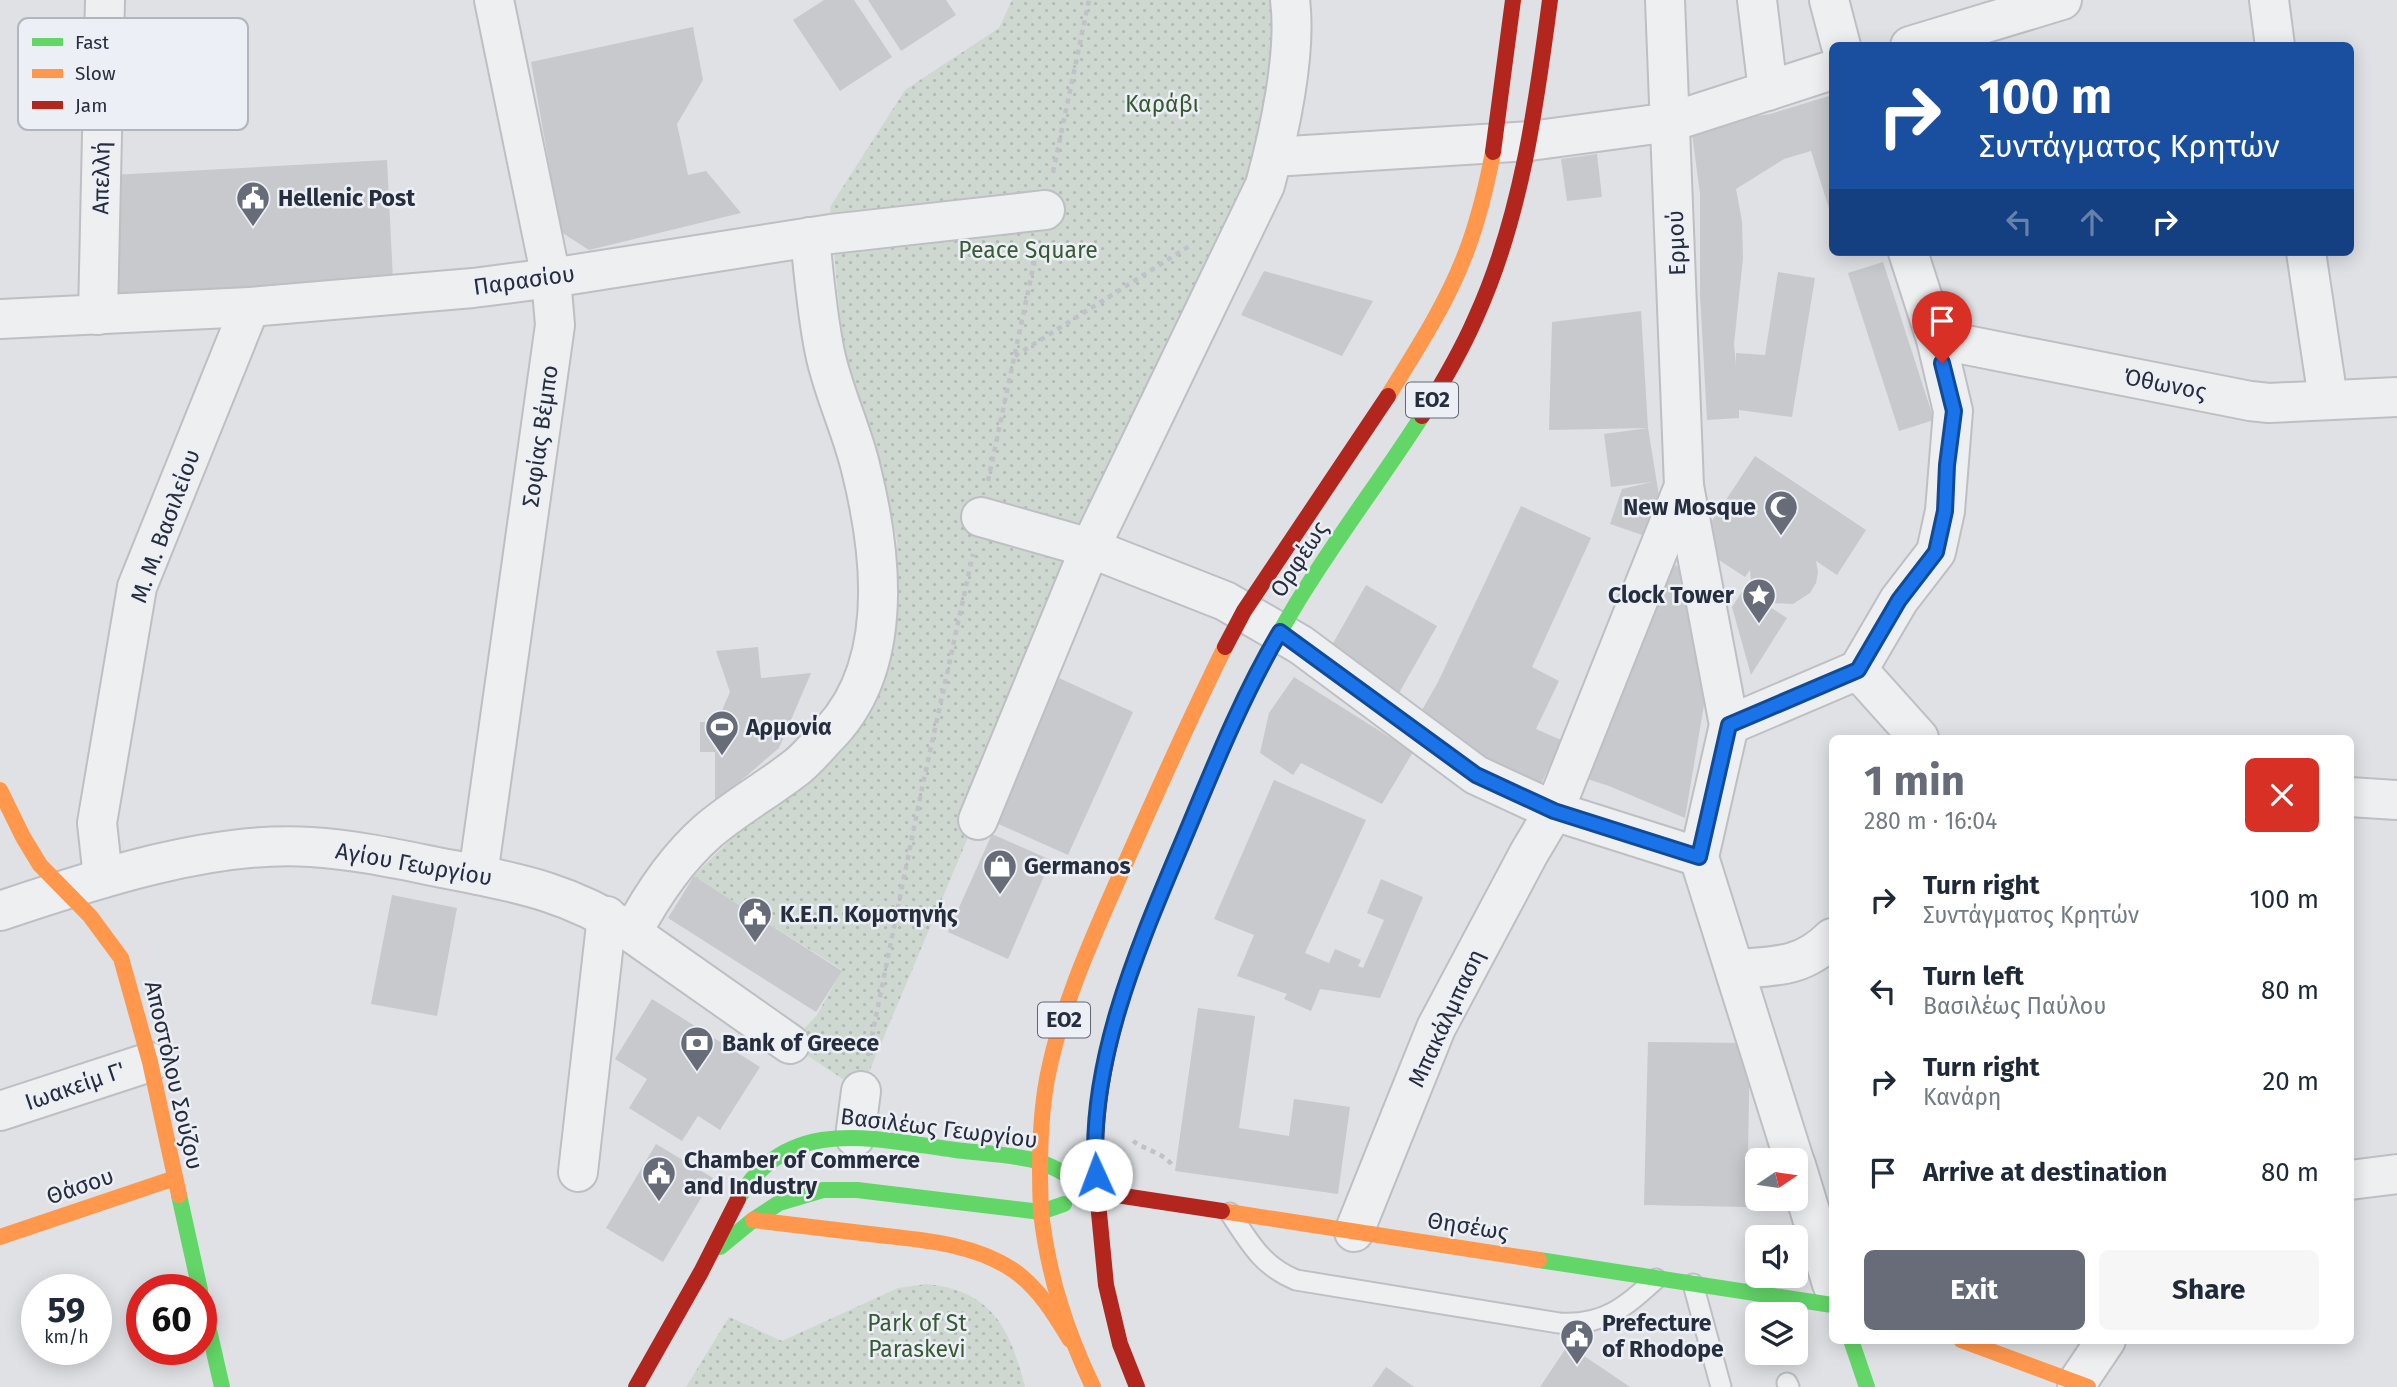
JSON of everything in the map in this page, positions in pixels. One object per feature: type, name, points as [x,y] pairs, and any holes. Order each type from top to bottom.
[{"type":"main road","name":"Ορφέως","points":[[1137,1387],[1120,1344],[1106,1285],[1097,1192],[1095,1124],[1100,1088],[1126,990],[1160,896],[1235,718],[1312,577],[1418,424],[1447,376],[1477,315],[1502,250],[1520,186],[1513,143],[1513,0]]},
{"type":"main road","name":"Ορφέως","points":[[1039,1161],[1047,1078],[1069,1003],[1086,957],[1198,698],[1244,611],[1386,401],[1443,304],[1469,246],[1486,188],[1513,143],[1550,0]]},
{"type":"main road","name":"Αποστόλου Σούζου","points":[[0,790],[40,865],[90,916],[121,958],[150,1062],[197,1274]]},
{"type":"main road","name":"Βασιλέως Γεωργίου","points":[[636,1387],[748,1182],[791,1147],[811,1139],[830,1136],[855,1137],[1039,1161],[1097,1192]]},
{"type":"main road","name":"ΕΟ2","points":[[1039,1161],[1041,1212]]},
{"type":"main road","name":"Θάσου","points":[[0,1237],[175,1178]]},
{"type":"main road","name":"Βασιλέως Γεωργίου","points":[[710,1255],[752,1220],[779,1203],[823,1190],[858,1191],[1041,1212],[1097,1192]]},
{"type":"main road","name":"Θησέως","points":[[1097,1192],[1829,1305]]},
{"type":"main road","points":[[1041,1212],[1050,1281],[1070,1340]]},
{"type":"main road","points":[[752,1220],[920,1240],[971,1250],[1014,1271],[1035,1289],[1052,1310],[1093,1387]]},
{"type":"main road","points":[[1852,1344],[1867,1387]]},
{"type":"main road","points":[[1972,1344],[2083,1385]]},
{"type":"main road","name":"Αποστόλου Σούζου","points":[[216,1365],[221,1387]]},
{"type":"street","name":"Απελλή","points":[[105,0],[105,18]]},
{"type":"street","name":"Σοφίας Βέμπο","points":[[478,875],[555,325],[551,278],[494,0]]},
{"type":"street","points":[[978,820],[1090,548],[1250,222],[1265,186],[1273,157],[1291,54],[1290,0]]},
{"type":"street","name":"Ερμού","points":[[1665,0],[1684,486],[1729,725]]},
{"type":"street","points":[[1757,0],[1768,91]]},
{"type":"street","points":[[1829,0],[1840,42]]},
{"type":"street","points":[[1923,42],[2062,0]]},
{"type":"street","points":[[2269,0],[2274,42]]},
{"type":"street","points":[[1273,157],[1513,143],[1671,122],[1829,70]]},
{"type":"street","name":"Απελλή","points":[[97,315],[102,130]]},
{"type":"street","name":"Παρασίου","points":[[0,319],[250,307],[473,288],[810,237],[1045,210]]},
{"type":"street","points":[[578,1172],[620,925],[652,895],[678,861],[708,831],[800,764],[834,728],[858,694],[871,656],[878,613],[872,521],[861,467],[825,355],[810,237]]},
{"type":"street","points":[[1790,1148],[1699,857],[1729,725],[1858,670],[1899,600],[1936,552],[1945,511],[1947,465],[1954,411],[1936,339],[1909,256]]},
{"type":"street","points":[[2307,256],[2328,399]]},
{"type":"street","name":"Μ. Μ. Βασιλείου","points":[[103,878],[97,823],[137,587],[250,307]]},
{"type":"street","name":"Όθωνος","points":[[1936,339],[2250,401],[2269,403],[2397,397]]},
{"type":"street","name":"Ερμού","points":[[1554,811],[1684,486]]},
{"type":"street","points":[[981,517],[1090,548],[1226,601],[1280,632],[1476,775],[1554,811],[1699,857]]},
{"type":"street","points":[[1858,670],[1916,735]]},
{"type":"street","points":[[2354,797],[2397,800]]},
{"type":"street","name":"Μπακάλμπαση","points":[[1354,1232],[1436,1028],[1554,811]]},
{"type":"street","name":"Αγίου Γεωργίου","points":[[0,911],[103,878],[209,853],[309,847],[356,852],[532,886],[572,900],[620,925],[790,1044]]},
{"type":"street","points":[[1735,969],[1796,963],[1821,949],[1829,941]]},
{"type":"street","name":"Ιωακείμ Γ'","points":[[0,1111],[150,1062]]},
{"type":"street","points":[[855,1137],[861,1091]]},
{"type":"street","points":[[2354,1179],[2397,1174]]},
{"type":"street","points":[[1808,1206],[1829,1274]]},
{"type":"street","points":[[2083,1385],[2104,1344]]},
{"type":"lane","points":[[1230,1212],[1259,1256],[1282,1274],[1296,1280],[1559,1323],[1574,1324],[1603,1318],[1629,1303],[1657,1278]]},
{"type":"lane","points":[[1693,1284],[1721,1387]]},
{"type":"path","points":[[1014,357],[1196,242]]},
{"type":"green space","name":"Peace Square","points":[[1012,0],[1276,0],[1278,152],[1090,548],[861,1091],[790,1044],[817,1015],[842,970],[694,876],[734,836],[825,757],[895,609],[897,541],[882,472],[851,392],[843,350],[830,207],[905,90],[999,28]]},
{"type":"green space","name":"Park of St Paraskevi","points":[[927,1284],[968,1295],[983,1304],[995,1316],[1013,1347],[1025,1387],[686,1387],[729,1317],[782,1341],[898,1288]]},
{"type":"building","points":[[824,0],[854,0],[892,57],[840,91],[793,20]]},
{"type":"building","points":[[868,0],[946,0],[956,15],[901,51]]},
{"type":"building","points":[[693,27],[703,80],[677,124],[688,175],[706,171],[741,213],[589,250],[561,232],[531,62]]},
{"type":"building","points":[[1829,96],[1829,208],[1811,151],[1784,159],[1736,189],[1742,221],[1743,258],[1734,344],[1736,365],[1736,353],[1765,355],[1778,272],[1815,278],[1792,417],[1739,410],[1739,418],[1707,420],[1700,295],[1700,194],[1691,126],[1770,114]]},
{"type":"building","points":[[1597,154],[1602,197],[1567,201],[1561,159]]},
{"type":"building","name":"Hellenic Post","points":[[387,160],[393,280],[119,295],[112,175]]},
{"type":"building","points":[[1883,262],[1934,420],[1899,431],[1848,273]]},
{"type":"building","points":[[1264,271],[1373,301],[1342,356],[1241,315]]},
{"type":"building","points":[[1641,311],[1648,428],[1549,430],[1552,322]]},
{"type":"building","points":[[1648,428],[1660,502],[1648,537],[1610,524],[1622,489],[1652,482],[1611,487],[1604,434]]},
{"type":"building","name":"New Mosque","points":[[1755,456],[1866,530],[1837,575],[1816,561],[1816,583],[1810,593],[1793,604],[1771,603],[1762,598],[1751,581],[1750,570],[1745,577],[1696,545]]},
{"type":"building","points":[[1521,506],[1591,538],[1532,667],[1559,681],[1536,729],[1561,740],[1539,789],[1503,773],[1422,710],[1438,682]]},
{"type":"building","points":[[1669,563],[1685,569],[1705,699],[1685,818],[1578,776]]},
{"type":"building","points":[[1366,585],[1437,626],[1399,693],[1328,652]]},
{"type":"building","points":[[1743,590],[1787,618],[1751,675],[1732,607]]},
{"type":"building","points":[[758,647],[761,678],[811,673],[779,748],[715,803],[715,752],[700,752],[700,722],[717,722],[730,692],[716,651]]},
{"type":"building","points":[[1294,677],[1413,752],[1382,804],[1301,763],[1293,775],[1260,753],[1269,713]]},
{"type":"building","points":[[1059,678],[1133,712],[1068,855],[994,822]]},
{"type":"building","points":[[1274,780],[1366,820],[1305,953],[1329,963],[1335,949],[1361,960],[1358,966],[1363,968],[1384,920],[1367,913],[1381,879],[1423,897],[1380,998],[1320,989],[1311,1011],[1284,999],[1287,994],[1237,976],[1254,935],[1214,919]]},
{"type":"building","name":"Germanos","points":[[992,834],[1051,860],[1008,959],[948,932]]},
{"type":"building","name":"Κ.Ε.Π. Κομοτηνής","points":[[694,876],[842,971],[816,1012],[668,918]]},
{"type":"building","points":[[392,895],[457,908],[437,1016],[371,1004]]},
{"type":"building","name":"Bank of Greece","points":[[652,999],[760,1067],[720,1130],[698,1116],[682,1141],[629,1108],[647,1079],[615,1059]]},
{"type":"building","points":[[1198,1008],[1255,1016],[1239,1128],[1289,1136],[1294,1099],[1350,1107],[1338,1194],[1175,1171]]},
{"type":"building","points":[[1648,1042],[1750,1043],[1745,1207],[1644,1205]]},
{"type":"building","name":"Chamber of Commerce and Industry","points":[[656,1144],[713,1178],[663,1262],[606,1228]]},
{"type":"building","name":"Prefecture of Rhodope","points":[[1568,1345],[1630,1387],[1540,1387]]},
{"type":"building","points":[[1386,1367],[1414,1387],[1372,1387]]},
{"type":"traffic: fast","points":[[1176,857],[1230,732],[1275,641],[1323,561],[1422,416]]},
{"type":"traffic: fast","points":[[738,1199],[758,1172],[782,1154],[807,1143],[835,1138],[894,1141],[1032,1160],[1055,1168],[1097,1192]]},
{"type":"traffic: fast","points":[[720,1247],[779,1203],[823,1190],[857,1190],[1041,1212],[1064,1204]]},
{"type":"traffic: fast","points":[[179,1195],[196,1274]]},
{"type":"traffic: fast","points":[[1539,1260],[1829,1305]]},
{"type":"traffic: fast","points":[[1852,1344],[1867,1387]]},
{"type":"traffic: fast","points":[[217,1365],[222,1387]]},
{"type":"traffic: slow","points":[[1388,396],[1428,330],[1455,278],[1477,221],[1493,152]]},
{"type":"traffic: slow","points":[[1041,1212],[1042,1112],[1054,1050],[1071,993],[1105,910],[1225,647]]},
{"type":"traffic: slow","points":[[0,790],[40,865],[90,916],[121,958],[150,1062],[179,1195]]},
{"type":"traffic: slow","points":[[0,1237],[175,1178]]},
{"type":"traffic: slow","points":[[1222,1211],[1539,1260]]},
{"type":"traffic: slow","points":[[1041,1212],[1048,1258],[1060,1302],[1074,1344],[1093,1387]]},
{"type":"traffic: slow","points":[[753,1220],[925,1241],[980,1253],[1022,1277],[1052,1311],[1070,1340]]},
{"type":"traffic: slow","points":[[1972,1344],[2088,1387]]},
{"type":"traffic: jam","points":[[1493,152],[1513,0]]},
{"type":"traffic: jam","points":[[1422,416],[1470,330],[1505,241],[1525,162],[1550,0]]},
{"type":"traffic: jam","points":[[1225,647],[1244,611],[1388,396]]},
{"type":"traffic: jam","points":[[1097,1192],[1096,1148],[1106,1062],[1129,978],[1176,857]]},
{"type":"traffic: jam","points":[[1137,1387],[1120,1344],[1106,1285],[1097,1192],[1222,1211]]},
{"type":"traffic: jam","points":[[636,1387],[701,1272],[738,1199]]},
{"type":"place","name":"Hellenic Post","points":[[253,228]]},
{"type":"place","name":"New Mosque","points":[[1781,537]]},
{"type":"place","name":"Clock Tower","points":[[1759,625]]},
{"type":"place","name":"Αρμονία","points":[[722,757]]},
{"type":"place","name":"Germanos","points":[[1000,896]]},
{"type":"place","name":"Κ.Ε.Π. Κομοτηνής","points":[[755,944]]},
{"type":"place","name":"Bank of Greece","points":[[697,1073]]},
{"type":"place","name":"Chamber of Commerce and Industry","points":[[659,1203]]},
{"type":"place","name":"Prefecture of Rhodope","points":[[1577,1366]]},
{"type":"route","points":[[1096,1175],[1095,1124],[1100,1088],[1112,1038],[1141,945],[1235,718],[1280,632],[1476,775],[1554,811],[1699,857],[1729,725],[1858,670],[1899,600],[1936,552],[1945,511],[1947,465],[1954,411],[1942,363]]},
{"type":"park label","name":"Καράβι","points":[[1162,104]]}]
